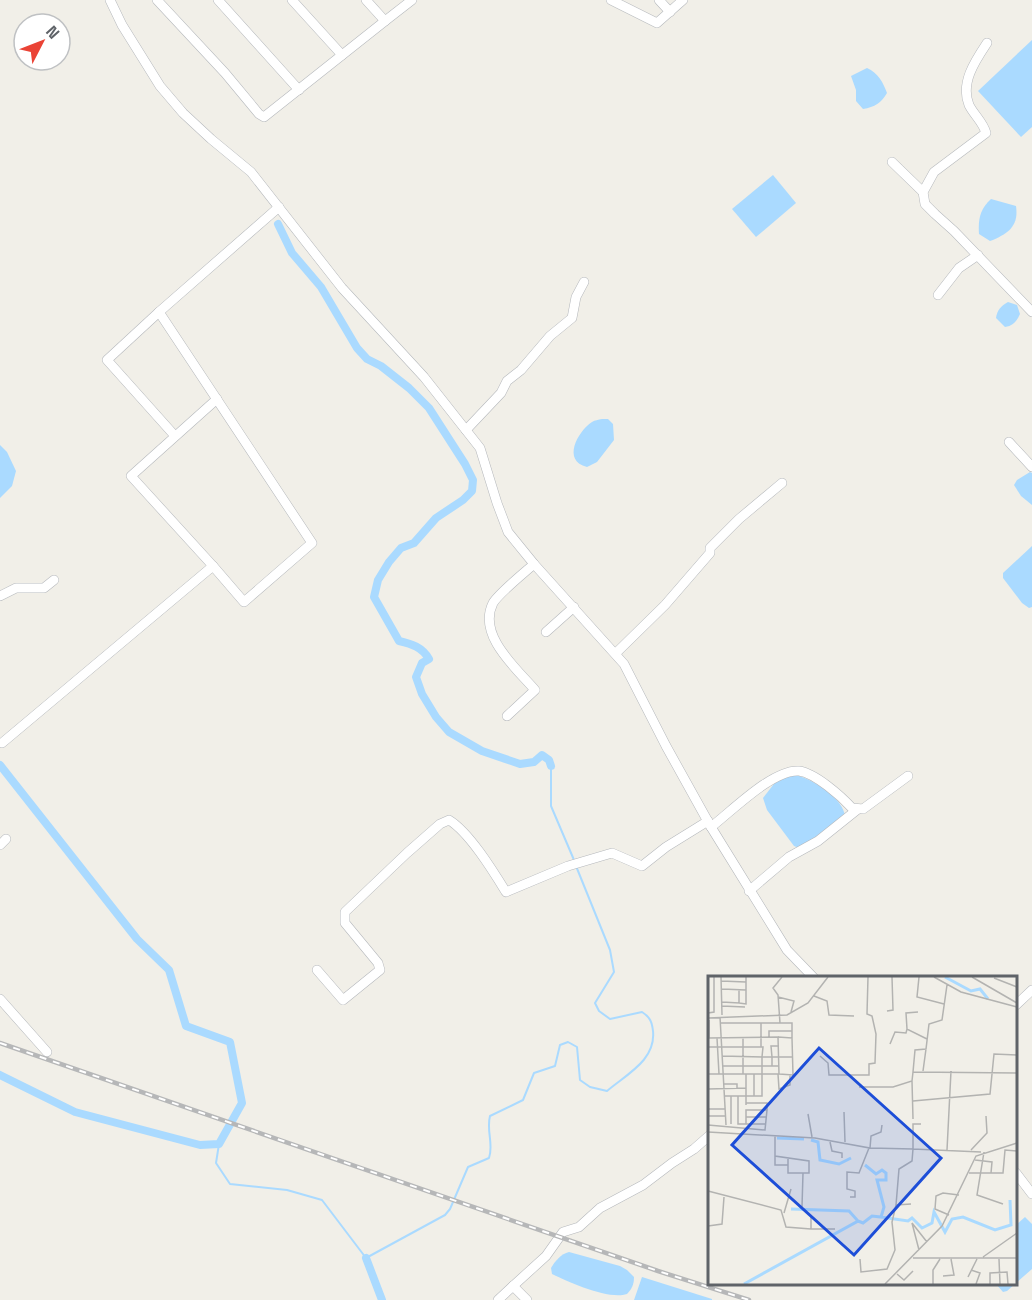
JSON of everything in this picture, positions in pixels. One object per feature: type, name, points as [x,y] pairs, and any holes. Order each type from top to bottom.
[{"type":"street","points":[[110,0],[122,25],[160,86],[190,120],[251,172],[342,288],[424,377],[480,448],[508,532],[624,664],[666,746],[749,891],[787,950],[812,976]]},
{"type":"street","points":[[157,0],[261,116],[266,116],[412,0]]},
{"type":"street","points":[[218,0],[299,90]]},
{"type":"street","points":[[292,0],[342,55]]},
{"type":"street","points":[[366,0],[385,21]]},
{"type":"street","points":[[611,0],[655,23],[661,21],[683,0]]},
{"type":"street","points":[[659,0],[670,12]]},
{"type":"street","points":[[923,192],[934,172],[986,133],[966,93],[970,71],[987,43]]},
{"type":"street","points":[[892,162],[923,192],[925,204],[1032,312]]},
{"type":"street","points":[[175,436],[107,360],[279,207]]},
{"type":"street","points":[[938,295],[958,268],[978,255]]},
{"type":"street","points":[[466,430],[496,399],[507,381],[521,370],[550,336],[572,318],[576,297],[584,282]]},
{"type":"street","points":[[159,312],[217,399],[312,543],[244,602],[131,476],[217,399]]},
{"type":"street","points":[[1009,442],[1032,466]]},
{"type":"street","points":[[616,653],[665,605],[710,553],[710,548],[739,519],[782,483]]},
{"type":"street","points":[[507,716],[535,690],[492,638],[489,620],[494,603],[534,564]]},
{"type":"street","points":[[2,743],[213,566]]},
{"type":"street","points":[[0,596],[16,588],[44,588],[54,580]]},
{"type":"street","points":[[546,632],[574,607]]},
{"type":"street","points":[[316,970],[343,1000],[380,970],[378,963],[345,923],[345,912],[407,853],[440,824],[449,820],[459,826],[506,892],[568,866],[612,853],[642,866],[666,847],[710,824],[776,776],[787,772],[800,771],[811,775],[842,797],[852,808],[863,809],[908,776]]},
{"type":"street","points":[[749,891],[789,857],[818,841],[858,808]]},
{"type":"street","points":[[1017,1004],[1032,990]]},
{"type":"street","points":[[0,999],[47,1052]]},
{"type":"street","points":[[498,1300],[546,1256],[563,1232],[579,1227],[600,1208],[644,1185],[708,1137]]},
{"type":"street","points":[[1017,1174],[1032,1194]]},
{"type":"street","points":[[513,1286],[527,1300]]},
{"type":"water","points":[[1032,40],[1032,127],[1021,137],[978,91]]},
{"type":"water","points":[[867,68],[880,78],[887,93],[877,104],[863,109],[856,101],[856,90],[851,76]]},
{"type":"water","points":[[773,175],[796,203],[756,237],[732,209]]},
{"type":"water","points":[[991,199],[1016,206],[1016,219],[1007,232],[990,241],[979,234],[979,219]]},
{"type":"water","points":[[1008,302],[1017,305],[1020,314],[1014,323],[1005,327],[996,318],[1000,308]]},
{"type":"water","points":[[608,419],[613,424],[614,440],[597,462],[587,467],[579,464],[574,453],[577,439],[593,421]]},
{"type":"water","points":[[0,445],[7,452],[16,471],[12,486],[0,498]]},
{"type":"water","points":[[1032,473],[1032,505],[1021,496],[1014,485],[1017,480]]},
{"type":"water","points":[[1032,546],[1032,607],[1029,608],[1022,603],[1003,578],[1003,573]]},
{"type":"water","points":[[796,775],[818,785],[833,796],[845,817],[814,841],[799,848],[794,846],[767,810],[763,798],[777,780]]},
{"type":"water","points":[[1025,1217],[1032,1224],[1032,1269],[1017,1282],[1017,1224]]},
{"type":"water","points":[[569,1252],[627,1270],[634,1277],[631,1288],[627,1294],[610,1295],[579,1286],[552,1274],[551,1268],[554,1263]]},
{"type":"water","points":[[642,1277],[712,1299],[712,1300],[634,1300]]},
{"type":"water","points":[[997,1285],[1014,1285],[1007,1291],[1003,1292]]},
{"type":"waterway","points":[[278,224],[292,253],[321,287],[357,348],[367,359],[381,366],[409,388],[429,408],[473,480],[472,491],[463,500],[436,518],[414,543],[401,548],[378,580],[374,597],[399,641],[416,647],[429,659],[422,663],[416,677],[422,694],[436,717],[449,732],[482,751],[520,764],[534,762],[542,755],[549,760],[551,766]]},
{"type":"waterway","points":[[0,765],[137,939],[169,970],[186,1026],[230,1042],[242,1103],[219,1144],[200,1145],[75,1112],[0,1075]]},
{"type":"waterway","points":[[551,766],[551,806],[574,860]]},
{"type":"waterway","points":[[219,1144],[216,1163],[230,1184],[287,1190],[322,1200],[366,1258],[445,1215],[450,1209],[468,1167],[489,1158],[490,1116],[523,1100],[534,1073],[555,1066],[560,1045],[568,1042],[577,1047],[580,1080],[590,1087],[607,1091],[623,1079],[639,1066],[650,1050],[653,1041],[652,1025],[649,1018],[642,1012],[610,1019],[599,1011],[595,1003],[614,972],[610,950],[576,866]]},
{"type":"waterway","points":[[366,1258],[382,1300]]},
{"type":"railway","points":[[0,1043],[658,1271],[749,1300]]}]
